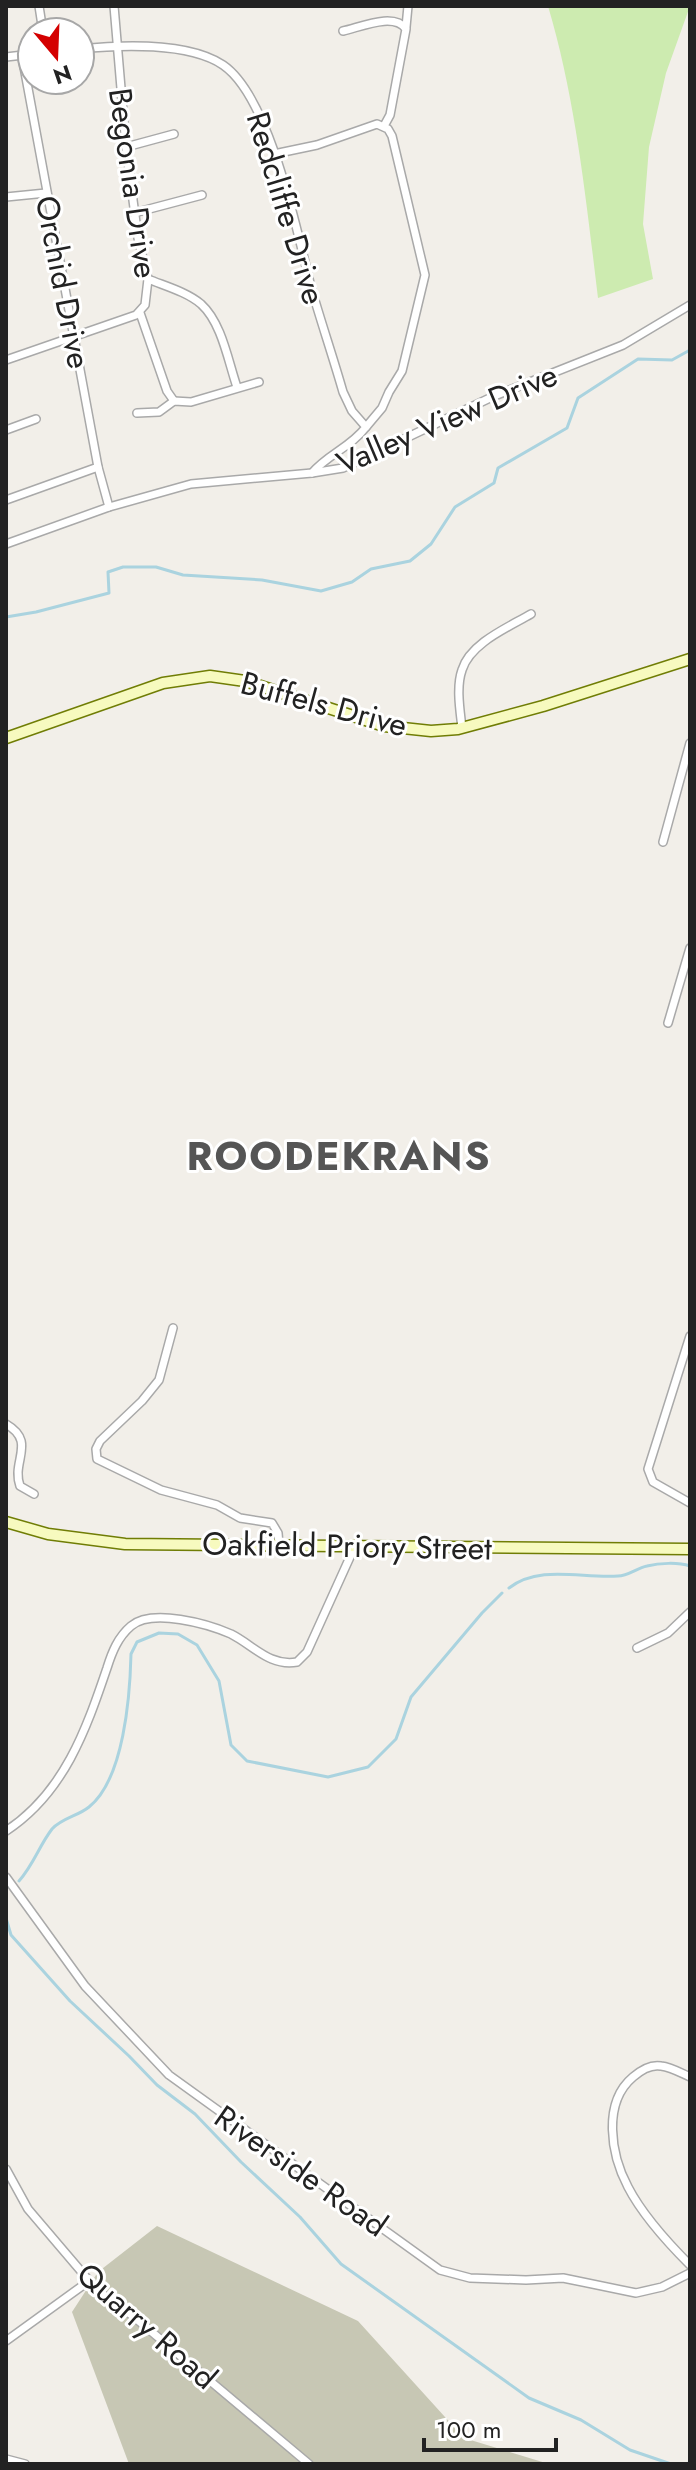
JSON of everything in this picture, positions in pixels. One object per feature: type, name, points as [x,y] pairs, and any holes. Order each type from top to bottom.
[{"type":"street","name":"Begonia Drive","points":[[6,360],[140,313],[147,296],[148,279],[134,213],[126,147],[114,6]]},
{"type":"street","points":[[384,126],[390,115],[408,6]]},
{"type":"street","points":[[343,31],[392,20],[403,24],[406,29]]},
{"type":"street","name":"Redcliffe Drive","points":[[96,47],[116,45],[205,56],[223,65],[239,79],[251,97],[274,154],[343,392],[352,411],[366,427]]},
{"type":"street","name":"Orchid Drive","points":[[29,96],[98,467],[109,507]]},
{"type":"street","points":[[274,154],[317,145],[366,126],[384,126],[392,136],[425,275],[402,371],[382,408],[353,442],[321,463],[312,473]]},
{"type":"street","points":[[126,147],[174,134]]},
{"type":"street","points":[[6,197],[46,193]]},
{"type":"street","points":[[134,213],[202,195]]},
{"type":"street","points":[[148,279],[189,296],[208,312],[237,387]]},
{"type":"street","name":"Valley View Drive","points":[[6,544],[109,507],[191,484],[312,473],[357,463],[450,415],[623,345],[690,305]]},
{"type":"street","points":[[140,313],[167,391],[174,401]]},
{"type":"street","points":[[137,413],[159,412],[174,401],[191,402],[259,382]]},
{"type":"street","points":[[6,430],[36,419]]},
{"type":"street","points":[[6,500],[98,467]]},
{"type":"street","points":[[462,728],[460,693],[463,665],[478,648],[531,614]]},
{"type":"street","name":"Buffels Drive","points":[[6,738],[163,683],[210,676],[245,681],[384,726],[431,731],[462,728],[690,659]]},
{"type":"street","points":[[663,842],[690,743]]},
{"type":"street","points":[[668,1023],[690,948]]},
{"type":"street","points":[[173,1328],[159,1380],[100,1441],[96,1449],[97,1459],[161,1490],[217,1505],[240,1518],[272,1523],[278,1533],[279,1545]]},
{"type":"street","points":[[690,1336],[648,1469],[653,1482],[690,1503]]},
{"type":"street","points":[[6,1424],[17,1432],[23,1447],[18,1469],[20,1486],[34,1494]]},
{"type":"street","name":"Oakfield Priory Street","points":[[6,1522],[48,1534],[125,1544],[690,1549]]},
{"type":"street","points":[[6,1831],[34,1808],[73,1757],[87,1729],[113,1650],[131,1625],[145,1619],[188,1621],[231,1635],[269,1659],[282,1663],[297,1662],[307,1652],[355,1546]]},
{"type":"street","points":[[637,1648],[668,1633],[690,1612]]},
{"type":"street","name":"Riverside Road","points":[[6,1877],[85,1986],[169,2075],[440,2270],[470,2278],[563,2278],[636,2293],[662,2287],[687,2275]]},
{"type":"street","points":[[690,2077],[661,2066],[639,2071],[620,2092],[612,2117],[614,2140],[629,2188],[653,2224],[690,2265]]},
{"type":"street","name":"Quarry Road","points":[[6,2169],[28,2209],[89,2281],[309,2464]]},
{"type":"street","points":[[6,2341],[89,2281]]},
{"type":"street","points":[[6,2459],[25,2464]]},
{"type":"shaded area","points":[[157,2226],[358,2321],[464,2438],[549,2464],[129,2464],[72,2312],[98,2272]]},
{"type":"green space","points":[[548,6],[690,6],[666,73],[649,147],[643,224],[653,279],[598,298],[573,114]]},
{"type":"waterway","points":[[6,617],[109,593],[108,572],[123,567],[156,567],[183,575],[262,580],[321,591],[352,582],[371,569],[410,561],[431,544],[455,507],[494,483],[498,468],[567,428],[578,398],[638,359],[672,360],[690,350]]},
{"type":"waterway","points":[[509,1588],[534,1576],[548,1574],[618,1576],[657,1564],[690,1566]]},
{"type":"waterway","points":[[19,1881],[52,1829],[89,1807],[110,1777],[123,1736],[131,1654],[137,1642],[159,1633],[178,1634],[197,1645],[219,1681],[231,1745],[247,1761],[328,1777],[368,1767],[396,1739],[411,1697],[502,1593]]},
{"type":"waterway","points":[[6,1918],[11,1935],[70,2001],[157,2085],[195,2114],[300,2217],[341,2264],[529,2398],[581,2420],[630,2450],[671,2464]]},
{"type":"waterway","points":[[683,2464],[690,2463]]},
{"type":"district","name":"ROODEKRANS","points":[[339,1156]]}]
